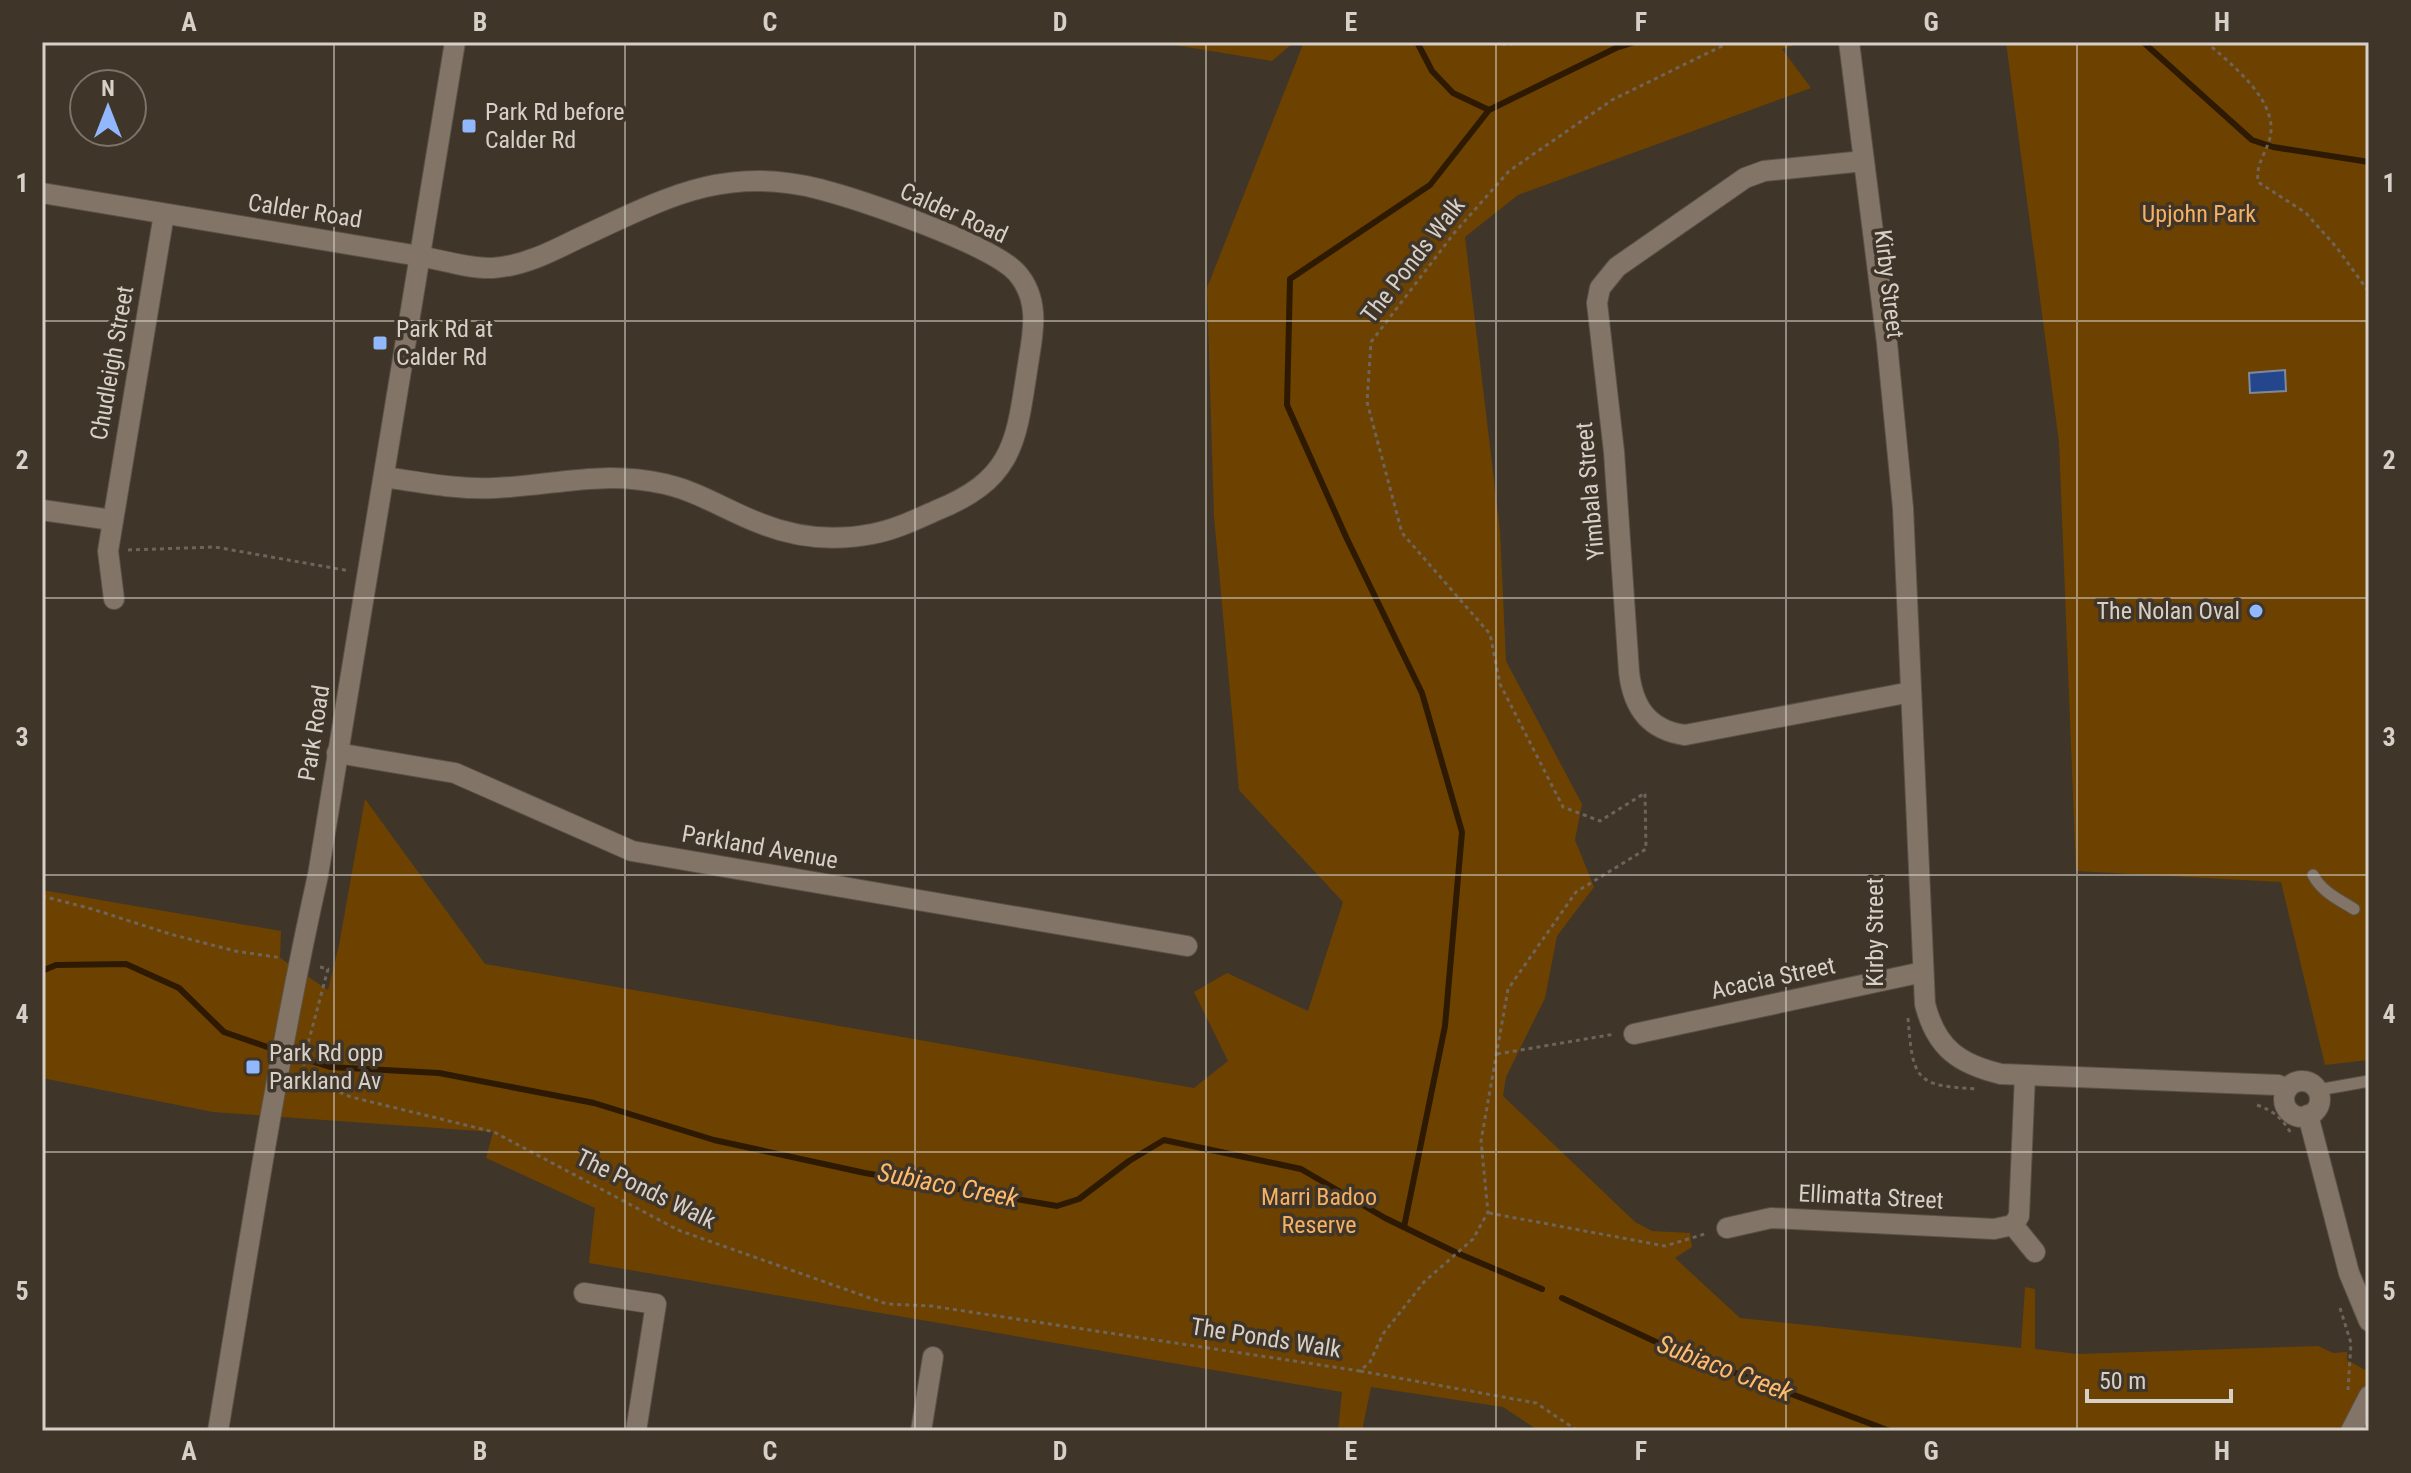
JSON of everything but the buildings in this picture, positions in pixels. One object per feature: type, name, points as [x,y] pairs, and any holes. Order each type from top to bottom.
[{"type":"street","name":"Park Road","points":[[218,1431],[267,1134],[298,962],[318,875],[455,42]]},
{"type":"street","name":"Kirby Street","points":[[1849,42],[1887,343],[1903,508],[1923,972],[1928,1018],[1943,1044],[1971,1066],[2001,1074],[2278,1085],[2287,1089],[2291,1084],[2303,1081],[2318,1090]]},
{"type":"street","name":"Yimbala Street","points":[[1864,161],[1764,171],[1745,178],[1617,267],[1600,288],[1597,303],[1614,452],[1629,672],[1642,712],[1655,725],[1670,733],[1685,735],[1911,692]]},
{"type":"street","name":"Calder Road","points":[[42,193],[492,268],[537,258],[645,208],[714,184],[747,180],[784,183],[819,189],[889,212],[979,249],[1017,272],[1032,297],[1032,345],[1015,439],[1001,467],[991,479],[958,502],[874,534],[839,538],[799,535],[760,524],[683,489],[624,477],[593,477],[495,488],[459,487],[384,477]]},
{"type":"street","name":"Chudleigh Street","points":[[114,599],[108,551],[112,520],[164,214]]},
{"type":"street","points":[[42,510],[112,520]]},
{"type":"street","name":"Parkland Avenue","points":[[337,753],[455,773],[632,851],[1187,946]]},
{"type":"street","name":"Acacia Street","points":[[1634,1034],[1923,972]]},
{"type":"street","points":[[2025,1075],[2019,1216],[2013,1225],[2035,1252]]},
{"type":"street","points":[[2287,1089],[2284,1099],[2288,1110],[2297,1115],[2308,1115],[2317,1108],[2318,1090]]},
{"type":"street","points":[[2308,1115],[2349,1273],[2369,1321]]},
{"type":"street","name":"Ellimatta Street","points":[[1727,1228],[1771,1218],[1994,1229],[2013,1225]]},
{"type":"street","points":[[584,1293],[656,1304],[636,1431]]},
{"type":"street","points":[[921,1431],[933,1357]]},
{"type":"street","points":[[2351,1431],[2369,1396]]},
{"type":"lane","points":[[2313,875],[2329,894],[2354,909]]},
{"type":"lane","points":[[2318,1090],[2369,1081]]},
{"type":"path","points":[[1486,42],[1509,45],[1519,42]]},
{"type":"path","name":"The Ponds Walk","points":[[302,1077],[351,1097],[494,1132],[678,1230],[887,1304],[946,1308],[1360,1371],[1370,1362],[1383,1334],[1424,1282],[1473,1239],[1488,1212],[1481,1141],[1508,989],[1576,892],[1646,849],[1645,793],[1600,821],[1563,807],[1500,684],[1490,634],[1402,533],[1367,402],[1371,342],[1455,232],[1509,171],[1612,100],[1730,42]]},
{"type":"path","points":[[2206,42],[2250,80],[2273,123],[2257,172],[2258,182],[2306,213],[2337,248],[2369,292]]},
{"type":"path","points":[[108,551],[215,547],[367,574]]},
{"type":"path","points":[[42,896],[235,951],[280,957]]},
{"type":"path","name":"Kirby Street","points":[[1907,1010],[1912,1060],[1916,1070],[1928,1082],[1939,1087],[1982,1089]]},
{"type":"path","points":[[1497,1054],[1605,1034],[1634,1034]]},
{"type":"path","points":[[2248,1102],[2270,1109],[2285,1122],[2296,1143]]},
{"type":"path","points":[[1488,1212],[1665,1246],[1727,1228]]},
{"type":"path","points":[[2338,1299],[2351,1343],[2348,1389],[2343,1401]]},
{"type":"path","points":[[1360,1371],[1536,1403],[1578,1431]]},
{"type":"green space","points":[[1156,42],[1294,42],[1272,61]]},
{"type":"green space","name":"Marri Badoo Reserve","points":[[1304,42],[1804,42],[1782,49],[1811,88],[1518,195],[1465,237],[1500,531],[1506,661],[1582,804],[1575,840],[1594,887],[1557,936],[1545,998],[1506,1077],[1503,1096],[1635,1222],[1652,1231],[1690,1233],[1692,1247],[1675,1258],[1740,1318],[2021,1348],[2025,1287],[2035,1289],[2035,1349],[2078,1354],[2318,1346],[2333,1353],[2347,1352],[2347,1360],[2369,1372],[2369,1431],[1539,1431],[1503,1407],[1371,1387],[1362,1431],[1338,1431],[1342,1392],[589,1263],[595,1208],[486,1158],[493,1132],[213,1112],[42,1078],[42,890],[281,931],[280,958],[328,990],[365,799],[485,964],[1194,1088],[1228,1061],[1194,992],[1227,973],[1308,1011],[1343,902],[1239,790],[1214,516],[1207,288]]},
{"type":"green space","name":"Upjohn Park","points":[[2006,42],[2369,42],[2369,1060],[2325,1065],[2281,882],[2076,871],[2059,442]]},
{"type":"waterway","points":[[1404,1227],[1445,1026],[1462,832],[1422,693],[1347,539],[1287,405],[1290,279],[1430,185],[1489,110],[1453,93],[1432,71],[1417,42]]},
{"type":"waterway","points":[[1489,110],[1616,48],[1635,42]]},
{"type":"waterway","points":[[2143,42],[2252,140],[2273,147],[2369,162]]},
{"type":"waterway","name":"Subiaco Creek","points":[[42,971],[56,965],[126,964],[179,988],[224,1032],[279,1051]]},
{"type":"waterway","name":"Subiaco Creek","points":[[314,1062],[330,1067],[439,1073],[594,1103],[714,1140],[865,1173],[1057,1206],[1079,1199],[1129,1161],[1164,1140],[1301,1169],[1385,1218],[1542,1289]]},
{"type":"waterway","name":"Subiaco Creek","points":[[1562,1298],[1669,1348],[1890,1431]]},
{"type":"place","name":"Park Rd before Calder Rd","points":[[469,126]]},
{"type":"place","name":"Park Rd at Calder Rd","points":[[380,343]]},
{"type":"place","name":"The Nolan Oval","points":[[2256,611]]},
{"type":"place","name":"Park Rd opp Parkland Av","points":[[253,1067]]}]
